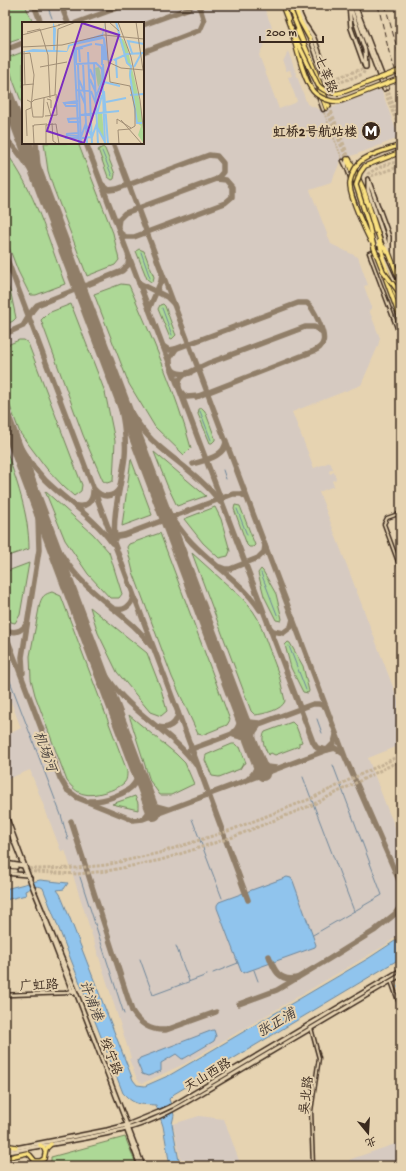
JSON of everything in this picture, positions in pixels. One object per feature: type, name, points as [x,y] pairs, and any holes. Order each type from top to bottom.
[{"type":"main road","points":[[283,5],[311,88],[317,94],[332,102],[341,101],[401,78]]},
{"type":"main road","points":[[293,5],[301,20],[307,26],[314,38],[330,80],[322,71],[310,39],[293,5]]},
{"type":"main road","name":"七莘路","points":[[293,5],[291,11],[305,43],[326,108]]},
{"type":"main road","points":[[352,5],[365,50],[366,67],[351,28],[352,5]]},
{"type":"main road","points":[[352,5],[370,42],[385,88],[363,33],[352,5]]},
{"type":"main road","points":[[291,11],[292,19],[326,108]]},
{"type":"main road","points":[[301,20],[305,43]]},
{"type":"main road","points":[[291,29],[306,58],[316,83],[320,88],[328,92],[336,94],[341,93],[401,70]]},
{"type":"main road","points":[[363,33],[370,42]]},
{"type":"main road","points":[[401,145],[361,161],[355,168],[351,180],[351,192],[401,320]]},
{"type":"main road","points":[[374,250],[367,218],[356,183],[361,170],[365,166],[401,152]]},
{"type":"main road","points":[[346,160],[370,217]]},
{"type":"main road","points":[[346,160],[364,190],[381,244],[389,252]]},
{"type":"main road","points":[[346,160],[401,309]]},
{"type":"main road","points":[[389,252],[389,237],[368,180],[368,190],[389,252],[401,284]]},
{"type":"main road","points":[[383,271],[401,295]]},
{"type":"main road","points":[[398,277],[401,291]]},
{"type":"main road","points":[[396,282],[401,291]]},
{"type":"main road","points":[[396,282],[401,299]]},
{"type":"main road","name":"绥宁路","points":[[5,813],[24,866]]},
{"type":"main road","name":"绥宁路","points":[[5,819],[73,991],[77,995],[142,1166]]},
{"type":"main road","points":[[5,865],[24,866]]},
{"type":"main road","points":[[5,865],[16,869],[5,871]]},
{"type":"main road","points":[[5,871],[29,877]]},
{"type":"main road","name":"天山西路","points":[[5,1151],[107,1134],[159,1117],[401,970]]},
{"type":"main road","name":"天山西路","points":[[274,1048],[401,975]]},
{"type":"main road","name":"天山西路","points":[[5,1151],[16,1147],[127,1127],[159,1112],[173,1108]]},
{"type":"main road","points":[[5,1142],[10,1146],[16,1147]]},
{"type":"main road","points":[[45,1151],[50,1144]]},
{"type":"main road","points":[[5,1158],[26,1153],[35,1161],[39,1162],[45,1157],[44,1147],[40,1145]]},
{"type":"street","points":[[283,5],[326,108]]},
{"type":"street","points":[[346,160],[346,166],[376,247],[374,250]]},
{"type":"street","points":[[346,160],[350,177]]},
{"type":"street","points":[[356,193],[368,226],[396,282]]},
{"type":"street","points":[[381,251],[374,250],[369,253],[401,339]]},
{"type":"street","points":[[401,513],[387,518],[384,524],[401,570]]},
{"type":"street","points":[[391,981],[401,1010]]},
{"type":"street","name":"广虹路","points":[[5,995],[65,993],[73,991]]},
{"type":"street","name":"吴北路","points":[[311,1028],[319,1058],[311,1111],[314,1166]]},
{"type":"shaded area","points":[[5,5],[263,5],[272,27],[259,55],[279,109],[297,101],[288,77],[292,76],[290,70],[286,71],[283,62],[288,51],[307,104],[323,111],[381,89],[399,138],[341,160],[331,183],[310,190],[331,244],[358,257],[368,285],[364,286],[372,308],[369,310],[380,338],[361,385],[292,412],[314,468],[330,462],[333,469],[329,471],[330,474],[334,472],[336,479],[332,481],[334,486],[319,492],[401,708],[401,745],[368,758],[401,841],[401,933],[384,946],[184,1064],[143,1083],[140,1082],[137,1079],[129,1059],[131,1058],[65,850],[61,851],[30,770],[5,780],[5,736],[21,728],[5,686]]},
{"type":"shaded area","points":[[199,1116],[224,1119],[241,1166],[182,1166],[173,1124]]},
{"type":"shaded area","points":[[401,1142],[401,1166],[350,1166],[349,1160]]},
{"type":"green space","points":[[5,5],[25,5],[33,22],[22,22],[22,37],[5,43]]},
{"type":"green space","points":[[22,52],[22,103],[13,80],[7,58]]},
{"type":"green space","points":[[44,144],[78,144],[113,233],[119,260],[115,265],[87,276],[48,171]]},
{"type":"green space","points":[[103,147],[115,174],[114,179],[112,180],[108,177],[98,150]]},
{"type":"green space","points":[[5,151],[25,182],[33,198],[65,284],[36,295],[31,295],[29,293],[18,271],[5,237]]},
{"type":"green space","points":[[139,249],[144,251],[154,277],[153,281],[151,282],[147,279],[136,251]]},
{"type":"green space","points":[[5,277],[11,294],[16,318],[5,325]]},
{"type":"green space","points":[[121,284],[129,285],[171,386],[191,448],[184,455],[155,427],[129,384],[94,294]]},
{"type":"green space","points":[[71,304],[105,392],[115,441],[113,481],[107,483],[103,481],[83,435],[41,320],[48,313]]},
{"type":"green space","points":[[163,304],[176,335],[172,339],[170,338],[158,309],[160,305]]},
{"type":"green space","points":[[19,340],[24,340],[28,343],[82,485],[81,491],[74,496],[47,469],[20,433],[5,393],[5,346]]},
{"type":"green space","points":[[202,408],[205,411],[215,438],[212,443],[210,443],[198,414],[199,409]]},
{"type":"green space","points":[[5,446],[27,522],[29,549],[5,557]]},
{"type":"green space","points":[[154,452],[206,496],[177,506]]},
{"type":"green space","points":[[131,459],[152,515],[122,526]]},
{"type":"green space","points":[[45,491],[93,534],[109,552],[122,594],[119,598],[110,598],[88,574],[65,540]]},
{"type":"green space","points":[[235,505],[240,506],[255,545],[253,547],[249,547],[247,545],[234,509]]},
{"type":"green space","points":[[215,507],[221,519],[230,551],[228,556],[219,558],[203,543],[184,519]]},
{"type":"green space","points":[[160,533],[230,720],[227,725],[202,735],[198,734],[172,677],[133,572],[127,547],[129,544]]},
{"type":"green space","points":[[192,553],[243,599],[258,619],[279,675],[285,701],[277,709],[268,713],[255,715],[251,711]]},
{"type":"green space","points":[[29,563],[20,615],[15,623],[11,622],[5,611],[5,572]]},
{"type":"green space","points":[[261,569],[276,594],[282,619],[281,621],[276,620],[264,596],[258,573]]},
{"type":"green space","points":[[52,592],[61,596],[127,771],[126,779],[121,786],[93,795],[79,792],[67,781],[35,695],[31,679],[30,656],[40,603],[44,596]]},
{"type":"green space","points":[[90,607],[147,653],[161,689],[167,711],[161,716],[150,712],[117,672],[98,633]]},
{"type":"green space","points":[[288,642],[303,666],[309,691],[308,693],[303,692],[291,668],[285,645]]},
{"type":"green space","points":[[129,715],[185,763],[194,784],[171,795],[160,795],[150,781]]},
{"type":"green space","points":[[292,722],[296,726],[302,742],[299,743],[299,746],[275,755],[271,753],[268,755],[263,740],[265,732]]},
{"type":"green space","points":[[232,744],[240,747],[246,763],[243,764],[240,769],[219,777],[212,776],[205,760],[206,755]]},
{"type":"green space","points":[[135,796],[138,803],[138,810],[112,804]]},
{"type":"green space","points":[[125,1137],[137,1166],[41,1166],[51,1161],[51,1157]]},
{"type":"water","points":[[287,877],[291,878],[293,881],[316,945],[315,947],[243,973],[217,905],[219,902]]},
{"type":"water","points":[[40,880],[68,883],[64,889],[57,890],[69,916],[133,1080],[137,1085],[145,1086],[170,1075],[369,958],[401,937],[401,958],[174,1094],[169,1099],[174,1115],[172,1124],[180,1166],[170,1166],[163,1126],[156,1105],[134,1102],[123,1093],[43,888],[38,886],[34,887],[25,891],[26,895],[5,900],[5,889]]},
{"type":"water","points":[[213,1030],[216,1036],[214,1041],[185,1058],[182,1059],[176,1054],[161,1063],[161,1071],[148,1076],[142,1074],[137,1062],[140,1058]]},
{"type":"waterway","points":[[47,5],[52,18]]},
{"type":"waterway","points":[[102,151],[112,176]]},
{"type":"waterway","points":[[141,252],[150,278]]},
{"type":"waterway","points":[[162,308],[172,335]]},
{"type":"waterway","points":[[200,411],[211,440]]},
{"type":"waterway","points":[[223,470],[226,479]]},
{"type":"waterway","points":[[237,509],[247,535]]},
{"type":"waterway","points":[[261,573],[278,617]]},
{"type":"waterway","points":[[289,646],[306,690]]},
{"type":"waterway","name":"机场河","points":[[5,668],[61,815],[68,840]]},
{"type":"waterway","points":[[317,719],[322,733]]},
{"type":"waterway","points":[[320,931],[382,895],[333,765]]},
{"type":"waterway","points":[[303,777],[354,911]]},
{"type":"waterway","points":[[192,819],[222,898]]},
{"type":"waterway","points":[[80,877],[124,1014]]},
{"type":"waterway","points":[[313,935],[318,932]]},
{"type":"waterway","points":[[176,946],[189,981]]},
{"type":"waterway","points":[[140,959],[153,995],[207,975]]},
{"type":"waterway","points":[[213,973],[238,963]]},
{"type":"waterway","points":[[254,970],[258,981]]},
{"type":"taxiway","points":[[34,5],[41,22]]},
{"type":"taxiway","points":[[61,5],[68,22]]},
{"type":"taxiway","points":[[79,22],[125,5]]},
{"type":"taxiway","points":[[144,25],[187,9],[193,5]]},
{"type":"taxiway","points":[[144,52],[200,30],[204,21],[199,5]]},
{"type":"taxiway","points":[[5,50],[22,43]]},
{"type":"taxiway","points":[[5,90],[7,97]]},
{"type":"taxiway","points":[[5,138],[18,152],[29,168],[47,202]]},
{"type":"taxiway","points":[[36,144],[38,167],[42,184]]},
{"type":"taxiway","points":[[86,144],[313,742],[317,748],[327,750],[334,743],[336,735]]},
{"type":"taxiway","points":[[113,144],[345,757],[401,885]]},
{"type":"taxiway","points":[[103,185],[109,190],[117,189],[209,155],[217,156],[223,163],[223,172],[217,179]]},
{"type":"taxiway","points":[[118,225],[119,219],[125,213],[217,179],[226,180],[232,187],[232,197],[225,203],[134,237],[126,237],[120,233]]},
{"type":"taxiway","points":[[5,254],[248,900]]},
{"type":"taxiway","points":[[5,334],[23,326],[37,305],[122,271],[128,265],[129,257]]},
{"type":"taxiway","points":[[149,309],[161,281],[162,274]]},
{"type":"taxiway","points":[[139,283],[167,297],[173,303]]},
{"type":"taxiway","points":[[163,346],[169,350],[175,349],[298,303],[307,303],[313,310],[323,333],[321,347],[196,397]]},
{"type":"taxiway","points":[[188,373],[209,363],[305,327],[314,327],[321,331]]},
{"type":"taxiway","points":[[176,349],[170,358],[171,367],[178,373],[190,373]]},
{"type":"taxiway","points":[[187,373],[179,382],[181,392],[187,397],[199,396]]},
{"type":"taxiway","points":[[115,383],[131,413],[146,434],[160,448],[205,485],[220,502]]},
{"type":"taxiway","points":[[115,539],[114,529],[116,508],[125,456],[124,424],[117,391]]},
{"type":"taxiway","points":[[7,423],[24,453],[39,474],[97,526],[112,543]]},
{"type":"taxiway","points":[[193,464],[214,457],[222,451],[226,441]]},
{"type":"taxiway","points":[[23,673],[22,657],[39,550],[38,518],[30,484]]},
{"type":"taxiway","points":[[154,485],[171,516],[186,537],[245,591],[260,610]]},
{"type":"taxiway","points":[[95,490],[98,493],[107,496],[114,494],[119,489]]},
{"type":"taxiway","points":[[74,505],[82,506],[88,504],[92,498],[93,491]]},
{"type":"taxiway","points":[[112,537],[124,535],[233,494],[241,494],[246,497]]},
{"type":"taxiway","points":[[45,524],[63,556],[80,578],[137,630],[151,646]]},
{"type":"taxiway","points":[[220,567],[230,569],[258,558],[264,552],[265,546]]},
{"type":"taxiway","points":[[112,608],[126,608],[131,603],[133,595]]},
{"type":"taxiway","points":[[270,628],[273,631],[283,633],[291,627],[293,619]]},
{"type":"taxiway","points":[[5,629],[14,632],[23,628],[27,623]]},
{"type":"taxiway","points":[[5,633],[60,778],[67,790],[78,798],[133,820],[143,819],[327,750],[335,748],[342,753]]},
{"type":"taxiway","points":[[91,647],[107,677],[123,697],[137,711],[173,740],[196,765]]},
{"type":"taxiway","points":[[189,750],[313,704],[319,704],[326,707]]},
{"type":"taxiway","points":[[233,733],[240,723],[239,711]]},
{"type":"taxiway","points":[[158,727],[165,728],[174,723],[178,713]]},
{"type":"taxiway","points":[[240,713],[249,722],[259,723]]},
{"type":"taxiway","points":[[252,745],[254,732],[259,725]]},
{"type":"taxiway","points":[[234,735],[245,738],[253,747]]},
{"type":"taxiway","points":[[249,778],[256,769],[256,757]]},
{"type":"taxiway","points":[[258,759],[267,767],[276,768]]},
{"type":"taxiway","points":[[90,801],[107,799],[131,788],[136,781],[137,769]]},
{"type":"taxiway","points":[[149,799],[156,806],[167,809]]},
{"type":"taxiway","points":[[145,817],[150,811],[150,804]]},
{"type":"taxiway","points":[[71,821],[132,1011],[138,1020],[150,1028],[166,1030],[216,1012]]},
{"type":"taxiway","points":[[239,1004],[277,990],[329,959],[374,931],[395,914],[401,905]]},
{"type":"taxiway","points":[[269,956],[278,974],[286,978],[297,978]]},
{"type":"runway","points":[[5,91],[22,136]]},
{"type":"runway","points":[[25,144],[263,774]]},
{"type":"runway","points":[[5,418],[154,814]]},
{"type":"tunnel","points":[[330,80],[365,67]]},
{"type":"tunnel","points":[[329,81],[338,83],[363,74],[366,67]]},
{"type":"tunnel","points":[[387,88],[401,126]]},
{"type":"tunnel","points":[[384,89],[401,134]]},
{"type":"tunnel","points":[[329,106],[349,159]]},
{"type":"tunnel","points":[[326,108],[347,159]]},
{"type":"tunnel","points":[[323,110],[343,161]]},
{"type":"tunnel","points":[[368,179],[368,174],[379,168],[389,164],[398,162],[401,163]]},
{"type":"tunnel","points":[[368,179],[371,176],[401,166]]},
{"type":"tunnel","points":[[373,228],[378,243]]},
{"type":"tunnel","points":[[16,867],[38,869],[77,868],[106,865],[159,853],[231,830],[310,799],[401,755]]},
{"type":"tunnel","points":[[15,871],[77,874],[107,871],[161,860],[233,837],[312,805],[401,760]]},
{"type":"railway","points":[[378,5],[389,52],[401,86]]},
{"type":"railway","points":[[385,5],[401,62]]},
{"type":"place","name":"虹桥2号航站楼","points":[[371,131]]},
{"type":"water label","name":"许浦港","points":[[92,1000]]},
{"type":"water label","name":"张正浦","points":[[276,1022]]}]
